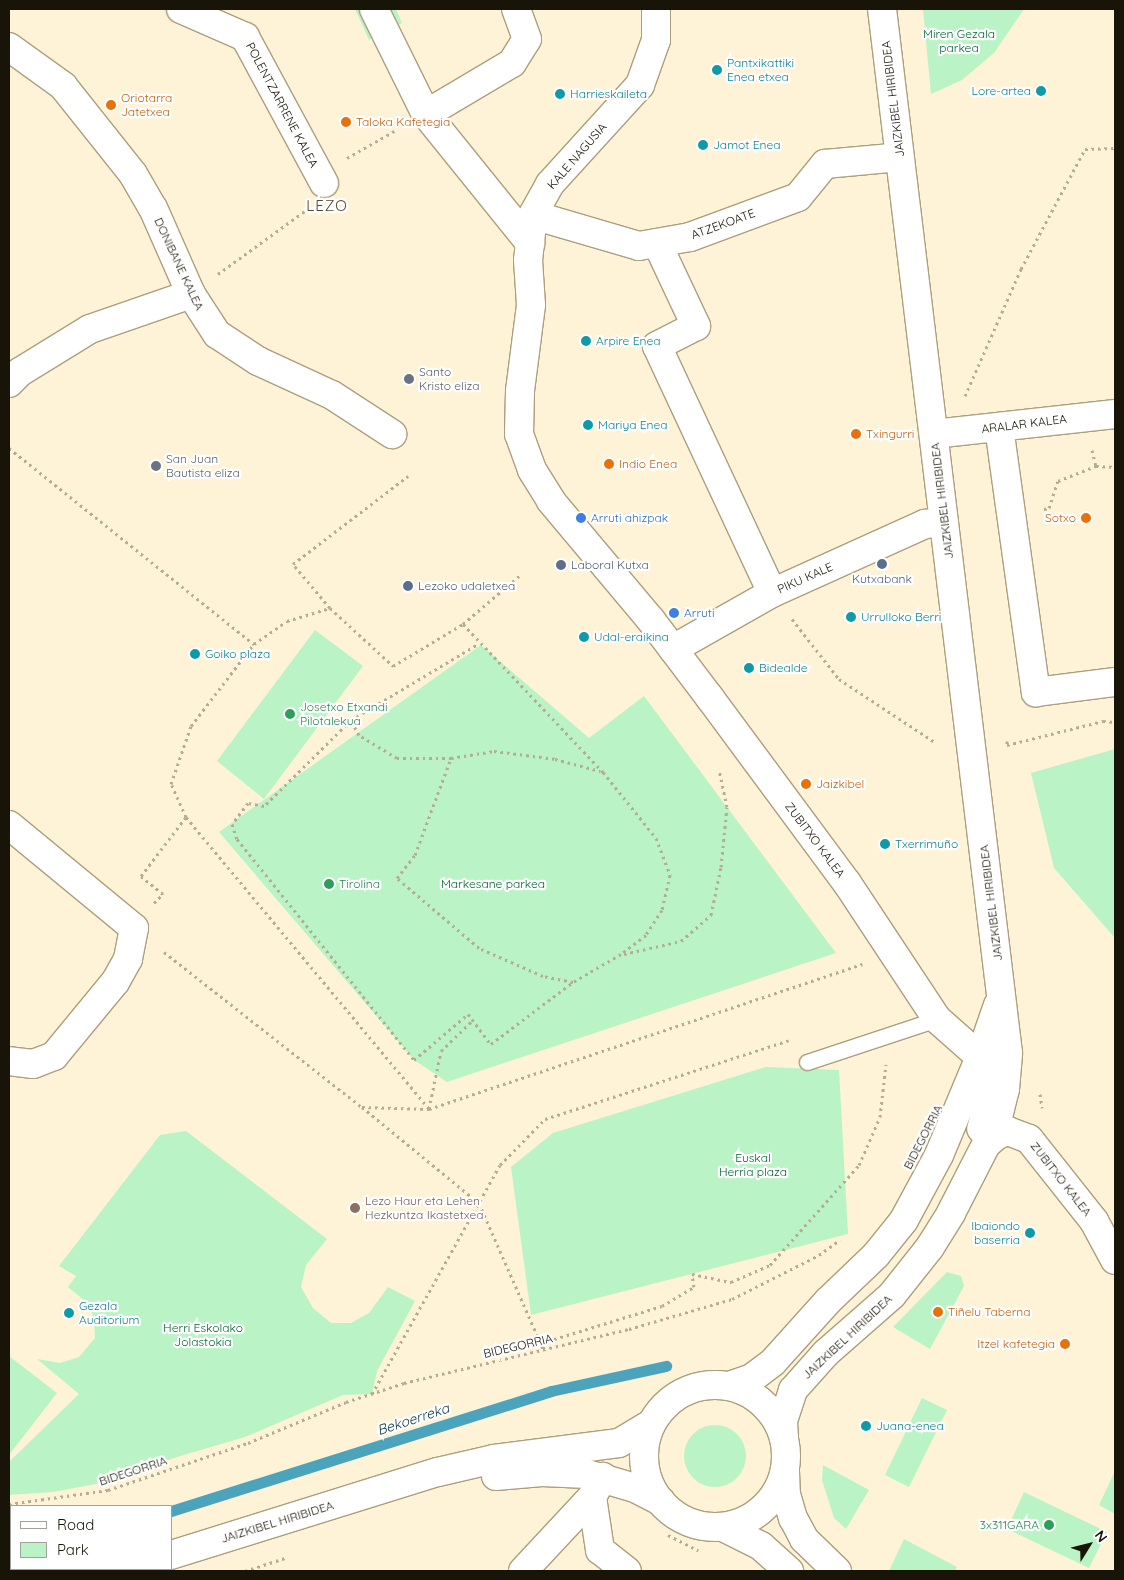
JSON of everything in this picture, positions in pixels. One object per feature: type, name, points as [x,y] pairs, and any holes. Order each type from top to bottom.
[{"type":"street","name":"POLENTZARRENE KALEA","points":[[181,9],[245,37],[324,183]]},
{"type":"street","points":[[374,9],[426,114],[530,243]]},
{"type":"street","points":[[426,114],[512,63],[527,39],[516,9]]},
{"type":"street","name":"KALE NAGUSIA","points":[[519,434],[520,391],[531,305],[530,243],[533,214],[550,184],[640,85],[656,40],[656,9]]},
{"type":"street","name":"JAIZKIBEL HIRIBIDEA","points":[[784,1437],[783,1421],[793,1390],[826,1353],[874,1314],[909,1274],[930,1246],[985,1151],[1005,1089],[1008,1054],[944,522],[941,434],[900,157],[882,9]]},
{"type":"street","name":"DONIBANE KALEA","points":[[9,47],[63,86],[95,123],[153,208],[192,294],[217,334],[258,361],[332,395],[392,434]]},
{"type":"street","name":"ATZEKOATE","points":[[533,214],[639,246],[690,237],[798,197],[825,164],[900,157]]},
{"type":"street","points":[[657,243],[696,326],[657,346],[772,593]]},
{"type":"street","points":[[9,383],[20,372],[90,329],[192,294]]},
{"type":"street","name":"ARALAR KALEA","points":[[941,434],[1115,414]]},
{"type":"street","points":[[999,427],[1036,692],[1115,682]]},
{"type":"street","name":"ZUBITXO KALEA","points":[[519,434],[532,470],[550,501],[673,649],[848,883],[893,954],[926,1022],[980,1058],[989,1077],[990,1096],[981,1127],[985,1151]]},
{"type":"street","name":"PIKU KALE","points":[[673,649],[772,593],[925,524],[944,522]]},
{"type":"street","points":[[9,825],[134,928],[128,959],[115,982],[54,1056],[33,1064],[10,1062]]},
{"type":"street","name":"JAIZKIBEL HIRIBIDEA","points":[[729,1386],[752,1378],[773,1362],[891,1237],[916,1201],[939,1155],[980,1058],[1002,994]]},
{"type":"street","name":"ZUBITXO KALEA","points":[[985,1151],[997,1135],[1008,1131],[1029,1138],[1094,1221],[1114,1250]]},
{"type":"street","points":[[789,1571],[761,1546],[723,1526],[689,1522],[661,1501],[650,1484],[645,1464],[645,1444],[651,1424],[675,1397],[710,1385],[729,1386],[762,1403],[778,1423],[784,1437],[786,1494],[793,1518],[804,1539],[838,1571]]},
{"type":"street","name":"JAIZKIBEL HIRIBIDEA","points":[[172,1555],[382,1490],[494,1459],[619,1443],[651,1424]]},
{"type":"street","points":[[723,1526],[757,1514],[780,1486],[785,1469]]},
{"type":"street","name":"JAIZKIBEL HIRIBIDEA","points":[[382,1490],[472,1478],[567,1472],[597,1487]]},
{"type":"street","points":[[597,1487],[661,1501]]},
{"type":"street","points":[[523,1571],[597,1487]]},
{"type":"street","points":[[597,1487],[600,1550],[627,1571]]},
{"type":"lane","points":[[807,1062],[926,1022]]},
{"type":"path","points":[[192,294],[313,204],[332,167],[426,114]]},
{"type":"path","points":[[941,434],[1021,269],[1085,149],[1115,148]]},
{"type":"path","points":[[9,448],[254,644]]},
{"type":"path","points":[[1011,513],[1049,508],[1058,481],[1096,466],[1115,467]]},
{"type":"path","points":[[408,476],[293,564],[330,608],[393,666],[463,624],[519,576]]},
{"type":"path","points":[[772,593],[840,679],[951,752],[972,748]]},
{"type":"path","points":[[330,608],[287,621],[254,644],[191,726],[171,784],[186,817],[429,1109]]},
{"type":"path","points":[[463,624],[478,644],[603,772],[656,838],[670,875],[662,910],[646,935],[621,954],[573,982],[491,1044],[468,1014],[414,1060],[237,839],[232,824],[248,803],[264,806],[351,720],[478,644]]},
{"type":"path","points":[[351,720],[359,735],[397,758],[451,758],[494,751],[555,759],[603,772]]},
{"type":"path","points":[[451,758],[415,855],[397,878],[480,948],[543,976],[573,982]]},
{"type":"path","points":[[621,954],[681,941],[710,915],[721,867],[728,807],[717,762]]},
{"type":"path","points":[[141,876],[186,817]]},
{"type":"path","points":[[134,928],[362,1107],[479,1203],[543,1349]]},
{"type":"path","points":[[362,1107],[429,1109],[893,954]]},
{"type":"path","points":[[429,1109],[441,1051],[473,1020]]},
{"type":"path","points":[[543,1349],[548,1341],[662,1306],[694,1287],[692,1274],[731,1282],[770,1265],[860,1165],[880,1117],[886,1061],[926,1022]]},
{"type":"path","points":[[372,1394],[500,1165],[545,1119],[790,1040]]},
{"type":"path","name":"BIDEGORRIA","points":[[9,1504],[108,1490],[248,1443],[372,1394],[543,1349],[629,1329],[732,1299],[818,1255],[848,1234]]},
{"type":"path","points":[[660,1530],[704,1553]]},
{"type":"path","points":[[245,1571],[289,1556]]},
{"type":"green space","points":[[355,9],[396,9],[402,23],[369,40]]},
{"type":"green space","name":"Miren Gezala parkea","points":[[923,9],[1024,9],[994,53],[962,80],[931,94]]},
{"type":"green space","name":"Josetxo Etxandi Pilotalekua","points":[[315,630],[363,666],[264,799],[217,761]]},
{"type":"green space","name":"Markesane parkea","points":[[481,645],[589,738],[644,696],[836,953],[447,1082],[414,1060],[219,832]]},
{"type":"green space","points":[[1115,749],[1115,938],[1054,868],[1031,773]]},
{"type":"green space","name":"Euskal Herria plaza","points":[[766,1067],[839,1070],[848,1234],[531,1315],[511,1167],[553,1133]]},
{"type":"green space","name":"Herri Eskolako Jolastokia","points":[[186,1131],[327,1239],[306,1265],[301,1287],[313,1308],[331,1323],[351,1323],[369,1313],[388,1287],[415,1301],[377,1371],[372,1394],[343,1395],[245,1437],[177,1457],[107,1482],[53,1492],[9,1495],[9,1462],[79,1394],[37,1359],[60,1363],[79,1357],[95,1338],[94,1317],[85,1301],[68,1287],[76,1276],[59,1266],[160,1135]]},
{"type":"green space","points":[[947,1272],[961,1276],[964,1286],[930,1349],[893,1327]]},
{"type":"green space","points":[[9,1356],[57,1393],[9,1455]]},
{"type":"green space","points":[[922,1398],[947,1410],[909,1487],[885,1475]]},
{"type":"green space","points":[[709,1425],[721,1425],[737,1434],[744,1444],[746,1456],[744,1468],[737,1478],[721,1487],[709,1487],[698,1482],[689,1473],[684,1462],[684,1450],[689,1439],[698,1430]]},
{"type":"green space","points":[[823,1465],[869,1490],[846,1529],[834,1518],[822,1480]]},
{"type":"green space","points":[[1115,1471],[1115,1514],[1099,1505]]},
{"type":"green space","points":[[1024,1492],[1107,1532],[1089,1568],[1007,1529]]},
{"type":"green space","points":[[904,1539],[957,1567],[955,1571],[889,1571]]},
{"type":"waterway","name":"Bekoerreka","points":[[172,1511],[551,1391],[666,1366]]},
{"type":"place","name":"Pantxikattiki Enea etxea","points":[[717,70]]},
{"type":"place","name":"Lore-artea","points":[[1041,91]]},
{"type":"place","name":"Harrieskaileta","points":[[560,94]]},
{"type":"place","name":"Oriotarra Jatetxea","points":[[111,105]]},
{"type":"place","name":"Taloka Kafetegia","points":[[346,122]]},
{"type":"place","name":"Jamot Enea","points":[[703,145]]},
{"type":"place","name":"Arpire Enea","points":[[586,341]]},
{"type":"place","name":"Santo Kristo eliza","points":[[409,379]]},
{"type":"place","name":"Mariya Enea","points":[[588,425]]},
{"type":"place","name":"Txingurri","points":[[856,434]]},
{"type":"place","name":"Indio Enea","points":[[609,464]]},
{"type":"place","name":"San Juan Bautista eliza","points":[[156,466]]},
{"type":"place","name":"Arruti ahizpak","points":[[581,518]]},
{"type":"place","name":"Sotxo","points":[[1086,518]]},
{"type":"place","name":"Kutxabank","points":[[882,564]]},
{"type":"place","name":"Laboral Kutxa","points":[[561,565]]},
{"type":"place","name":"Lezoko udaletxea","points":[[408,586]]},
{"type":"place","name":"Arruti","points":[[674,613]]},
{"type":"place","name":"Urrulloko Berri","points":[[851,617]]},
{"type":"place","name":"Udal-eraikina","points":[[584,637]]},
{"type":"place","name":"Goiko plaza","points":[[195,654]]},
{"type":"place","name":"Bidealde","points":[[749,668]]},
{"type":"place","name":"Josetxo Etxandi Pilotalekua","points":[[290,714]]},
{"type":"place","name":"Jaizkibel","points":[[806,784]]},
{"type":"place","name":"Txerrimuño","points":[[885,844]]},
{"type":"place","name":"Tirolina","points":[[329,884]]},
{"type":"place","name":"Lezo Haur eta Lehen Hezkuntza Ikastetxea","points":[[355,1208]]},
{"type":"place","name":"Ibaiondo baserria","points":[[1030,1233]]},
{"type":"place","name":"Tiñelu Taberna","points":[[938,1312]]},
{"type":"place","name":"Gezala Auditorium","points":[[69,1313]]},
{"type":"place","name":"Itzel kafetegia","points":[[1065,1344]]},
{"type":"place","name":"Juana-enea","points":[[866,1426]]},
{"type":"place","name":"3x311GARA","points":[[1049,1525]]},
{"type":"district","name":"LEZO","points":[[327,206]]}]
